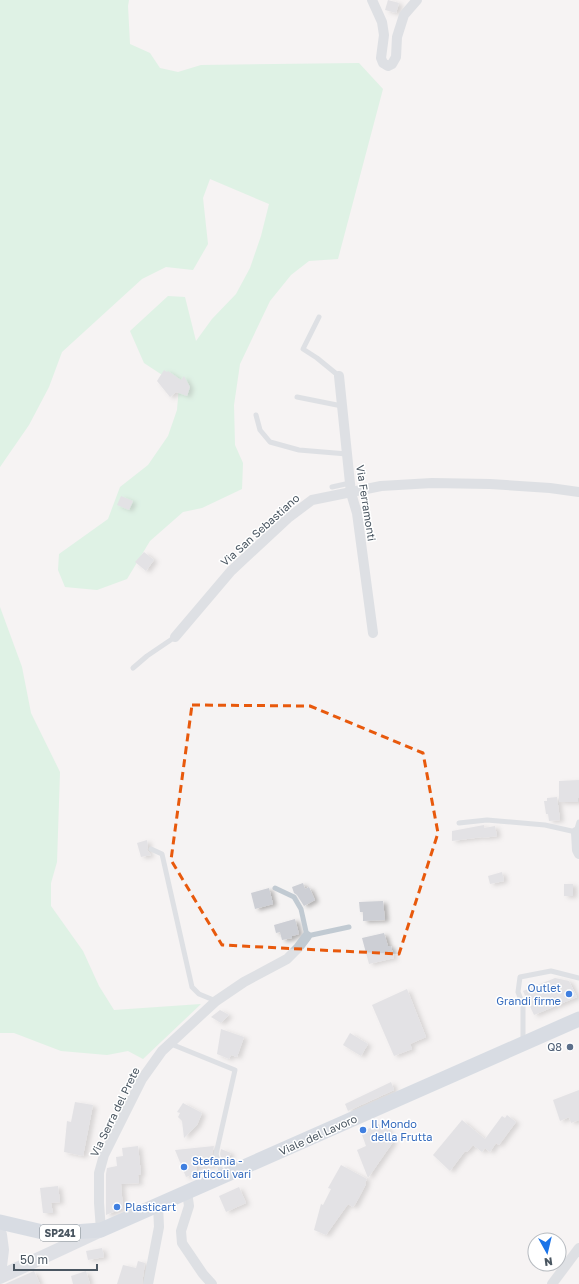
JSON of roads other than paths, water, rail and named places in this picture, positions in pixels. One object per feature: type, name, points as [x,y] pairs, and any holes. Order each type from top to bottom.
[{"type":"main road","name":"Viale del Lavoro","points":[[101,1230],[579,1019]]},
{"type":"main road","name":"SP241","points":[[0,1222],[47,1233],[101,1230]]},
{"type":"main road","points":[[0,1277],[101,1230]]},
{"type":"main road","points":[[0,1235],[2,1250],[0,1266]]},
{"type":"street","points":[[372,0],[382,22],[384,36],[381,58],[383,63],[388,66],[392,64],[396,57],[397,37],[404,15],[417,0]]},
{"type":"street","name":"Via Ferramonti","points":[[339,376],[351,488],[357,513],[372,633]]},
{"type":"street","name":"Via San Sebastiano","points":[[175,637],[231,572],[288,518],[312,500],[351,488],[432,483],[490,484],[550,488],[579,492]]},
{"type":"street","points":[[576,832],[577,850],[579,854]]},
{"type":"street","name":"Via Serra del Prete","points":[[101,1230],[99,1173],[104,1156],[142,1079],[162,1051],[216,1001],[244,982],[287,959],[307,936]]},
{"type":"street","points":[[187,1192],[189,1206],[181,1231],[182,1243],[203,1274],[212,1284]]},
{"type":"street","points":[[148,1284],[159,1227],[158,1205]]},
{"type":"street","points":[[552,1284],[579,1248]]},
{"type":"lane","points":[[319,317],[303,349],[339,376]]},
{"type":"lane","points":[[297,397],[342,406]]},
{"type":"lane","points":[[256,415],[260,430],[270,442],[299,450],[347,454]]},
{"type":"lane","points":[[332,487],[351,488]]},
{"type":"lane","points":[[133,668],[147,656],[175,637]]},
{"type":"lane","points":[[459,823],[487,820],[545,825],[576,832],[579,822]]},
{"type":"lane","points":[[151,849],[162,854],[192,988],[199,994],[216,1001]]},
{"type":"lane","points":[[275,888],[294,897],[301,909],[307,936],[349,927]]},
{"type":"lane","points":[[523,1044],[523,1005],[518,992],[520,977],[551,971],[579,978]]},
{"type":"lane","points":[[171,1044],[235,1070],[216,1154],[223,1177]]},
{"type":"place","name":"Outlet Grandi firme","points":[[569,994]]},
{"type":"place","name":"Q8","points":[[570,1047]]},
{"type":"place","name":"Il Mondo della Frutta","points":[[363,1130]]},
{"type":"place","name":"Stefania - articoli vari","points":[[184,1167]]},
{"type":"place","name":"Plasticart","points":[[117,1207]]}]
